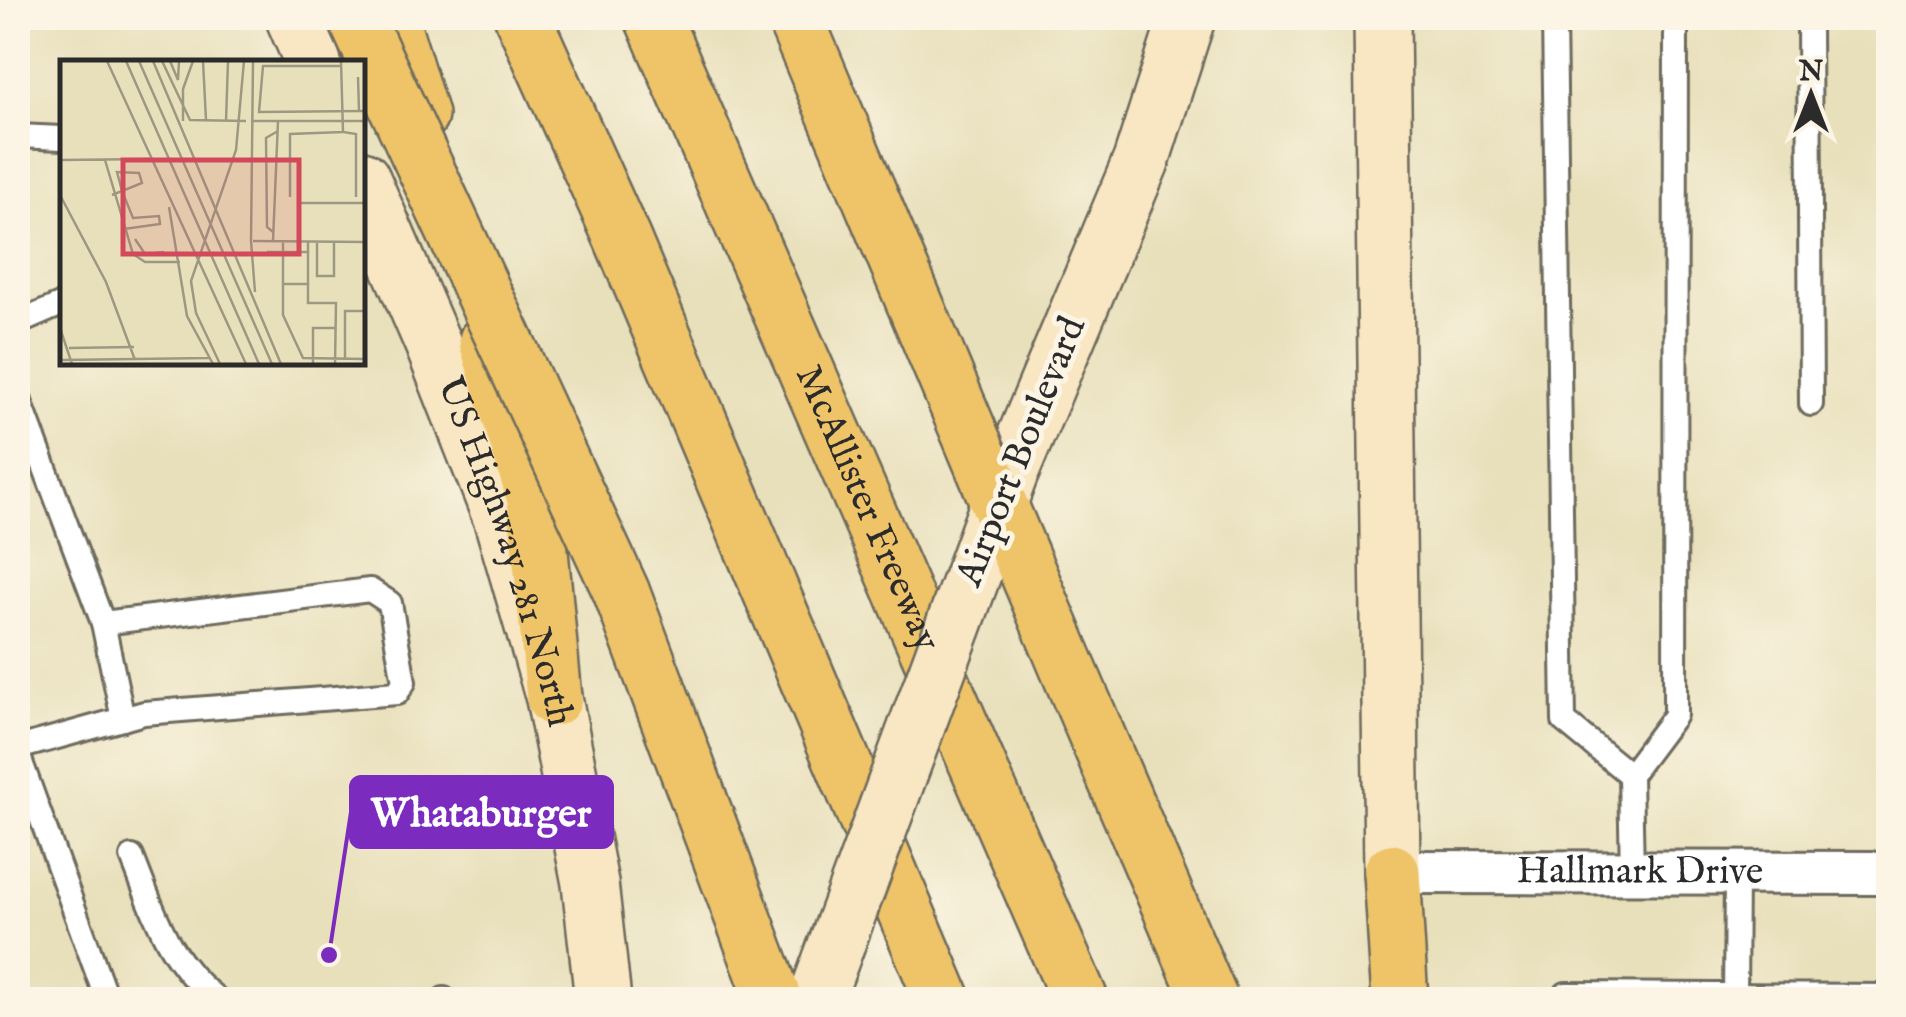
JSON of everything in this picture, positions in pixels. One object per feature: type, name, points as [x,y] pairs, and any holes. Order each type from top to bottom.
[{"type":"highway","points":[[356,18],[620,591],[774,1000]]},
{"type":"highway","points":[[390,18],[534,499],[554,698]]},
{"type":"highway","points":[[523,18],[622,238],[943,1000]]},
{"type":"highway","name":"McAllister Freeway","points":[[653,18],[1080,1000]]},
{"type":"highway","points":[[795,18],[1210,1000]]},
{"type":"highway","points":[[1392,872],[1400,1000]]},
{"type":"main road","points":[[294,18],[312,60]]},
{"type":"main road","name":"Airport Boulevard","points":[[816,1000],[1011,470],[1142,161],[1186,18]]},
{"type":"main road","points":[[1382,18],[1392,872]]},
{"type":"main road","name":"US Highway 281 North","points":[[365,186],[502,520],[554,698],[590,883],[603,1000]]},
{"type":"street","name":"Hallmark Drive","points":[[1392,872],[1888,873]]},
{"type":"lane","points":[[1554,18],[1564,721],[1630,775]]},
{"type":"lane","points":[[1632,873],[1630,775],[1675,715],[1676,18]]},
{"type":"lane","points":[[1810,18],[1810,404]]},
{"type":"lane","points":[[18,136],[60,138]]},
{"type":"lane","points":[[18,323],[60,305]]},
{"type":"lane","points":[[18,396],[104,623],[123,718]]},
{"type":"lane","points":[[104,623],[370,590],[390,602],[404,682],[397,693],[144,713],[18,751],[27,808],[107,1000]]},
{"type":"lane","points":[[132,857],[166,943],[184,968],[218,1000]]},
{"type":"lane","points":[[1735,997],[1736,874]]},
{"type":"lane","points":[[1566,994],[1888,996]]},
{"type":"place","name":"Whataburger","points":[[329,955]]}]
